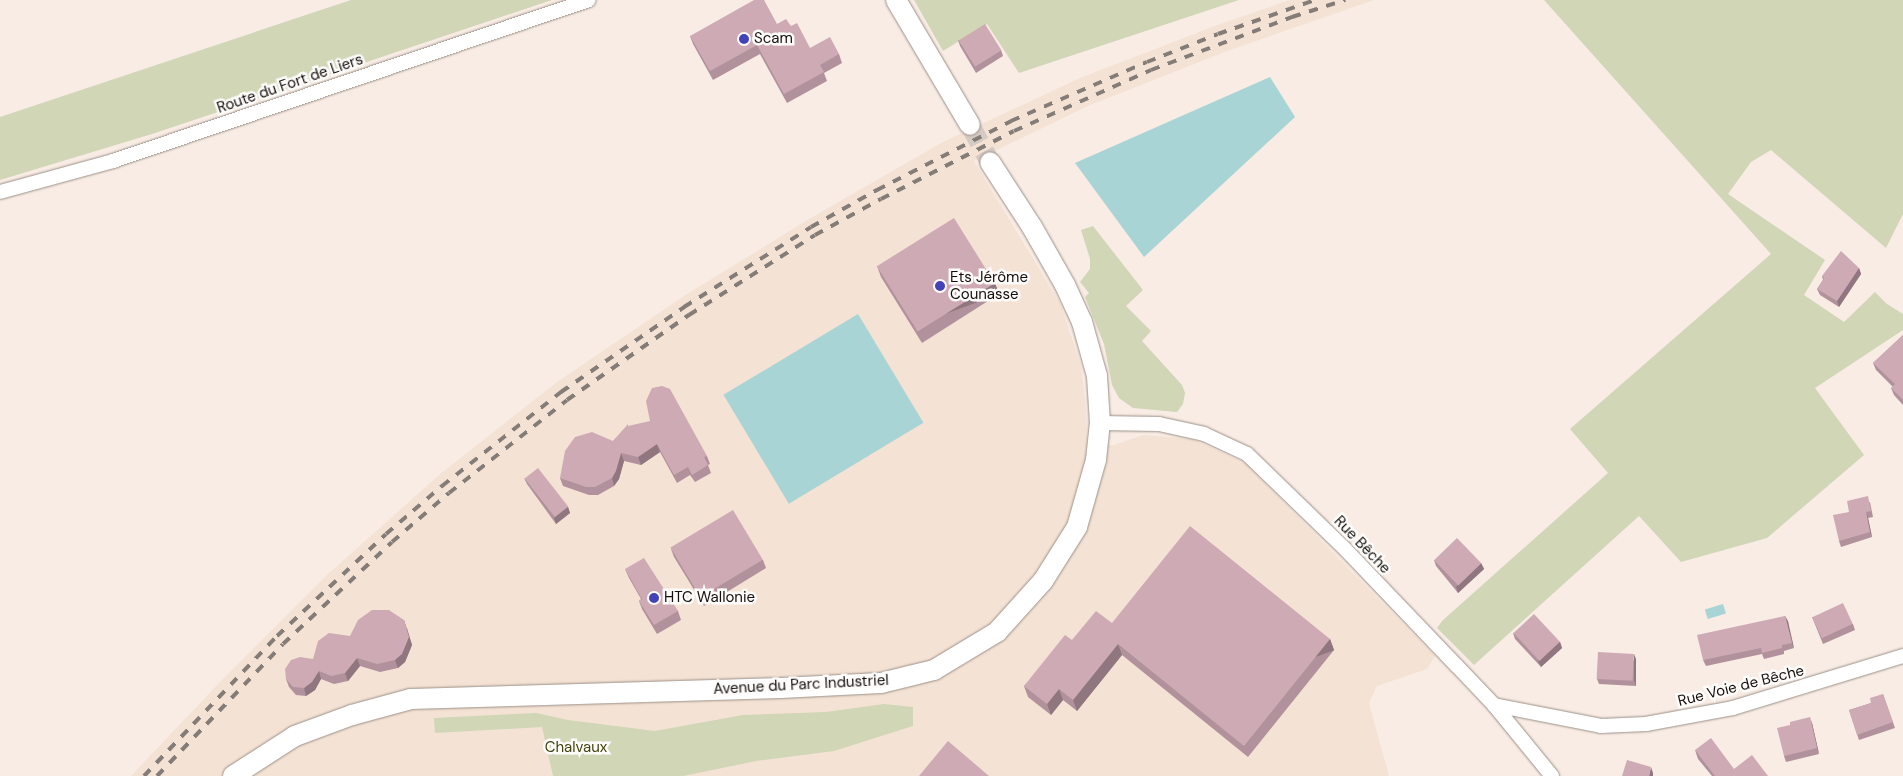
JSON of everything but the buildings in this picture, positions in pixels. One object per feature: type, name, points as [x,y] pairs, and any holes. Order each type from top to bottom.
[{"type":"street","name":"Route du Fort de Liers","points":[[0,192],[114,160],[589,0]]},
{"type":"street","points":[[896,0],[970,125]]},
{"type":"street","name":"Avenue du Parc Industriel","points":[[233,776],[295,736],[352,715],[411,699],[881,682],[934,670],[997,632],[1043,581],[1077,527],[1096,460],[1100,423],[1097,376],[1082,322],[1065,285],[1036,233],[990,162]]},
{"type":"street","name":"Rue Bêche","points":[[1100,423],[1159,424],[1204,434],[1247,454],[1345,549],[1494,706],[1552,776]]},
{"type":"street","name":"Rue Voie de Bêche","points":[[1494,706],[1601,726],[1646,724],[1733,708],[1903,656]]},
{"type":"shaded area","points":[[1290,0],[1374,0],[1230,50],[1090,105],[974,161],[1060,303],[1081,365],[1086,409],[1087,445],[1114,445],[1143,435],[1192,439],[1245,463],[1435,656],[1427,669],[1377,686],[1369,703],[1389,776],[131,776],[220,682],[327,575],[439,475],[557,382],[684,296],[809,219],[943,142],[1080,78],[1220,24]]},
{"type":"green space","points":[[351,0],[552,0],[152,134],[0,180],[0,117]]},
{"type":"green space","points":[[914,0],[1239,0],[1019,73],[987,24],[943,51]]},
{"type":"green space","points":[[1544,0],[1903,0],[1903,214],[1886,248],[1771,150],[1751,162],[1728,194],[1825,260],[1804,295],[1844,322],[1875,292],[1887,304],[1903,314],[1903,330],[1815,388],[1864,455],[1767,538],[1681,562],[1639,516],[1474,665],[1437,628],[1442,621],[1608,473],[1570,429],[1771,254]]},
{"type":"green space","points":[[1093,226],[1143,290],[1126,306],[1151,331],[1142,341],[1182,385],[1185,393],[1183,404],[1177,412],[1133,408],[1119,398],[1112,385],[1104,344],[1085,297],[1089,293],[1080,282],[1090,269],[1090,259],[1081,230]]},
{"type":"green space","name":"Chalvaux","points":[[884,704],[913,707],[913,726],[834,751],[756,761],[683,776],[553,776],[542,727],[435,733],[434,718],[536,713],[568,720],[655,731],[743,715],[826,712]]},
{"type":"water","points":[[1270,77],[1295,117],[1144,257],[1075,163]]},
{"type":"water","points":[[858,314],[923,423],[789,504],[723,395]]},
{"type":"water","points":[[1723,604],[1726,614],[1708,619],[1705,610]]},
{"type":"tunnel","points":[[970,125],[990,162]]},
{"type":"railway","points":[[144,776],[277,636],[386,534],[442,486],[561,392],[684,307],[811,227],[877,190],[1011,121],[1147,62],[1218,34],[1315,0]]},
{"type":"railway","points":[[157,776],[283,644],[392,542],[449,493],[567,400],[689,315],[815,235],[1014,131],[1151,70],[1292,17],[1345,0]]},
{"type":"place","name":"Scam","points":[[744,39]]},
{"type":"place","name":"Ets Jérôme Counasse","points":[[940,286]]},
{"type":"place","name":"HTC Wallonie","points":[[654,598]]}]
